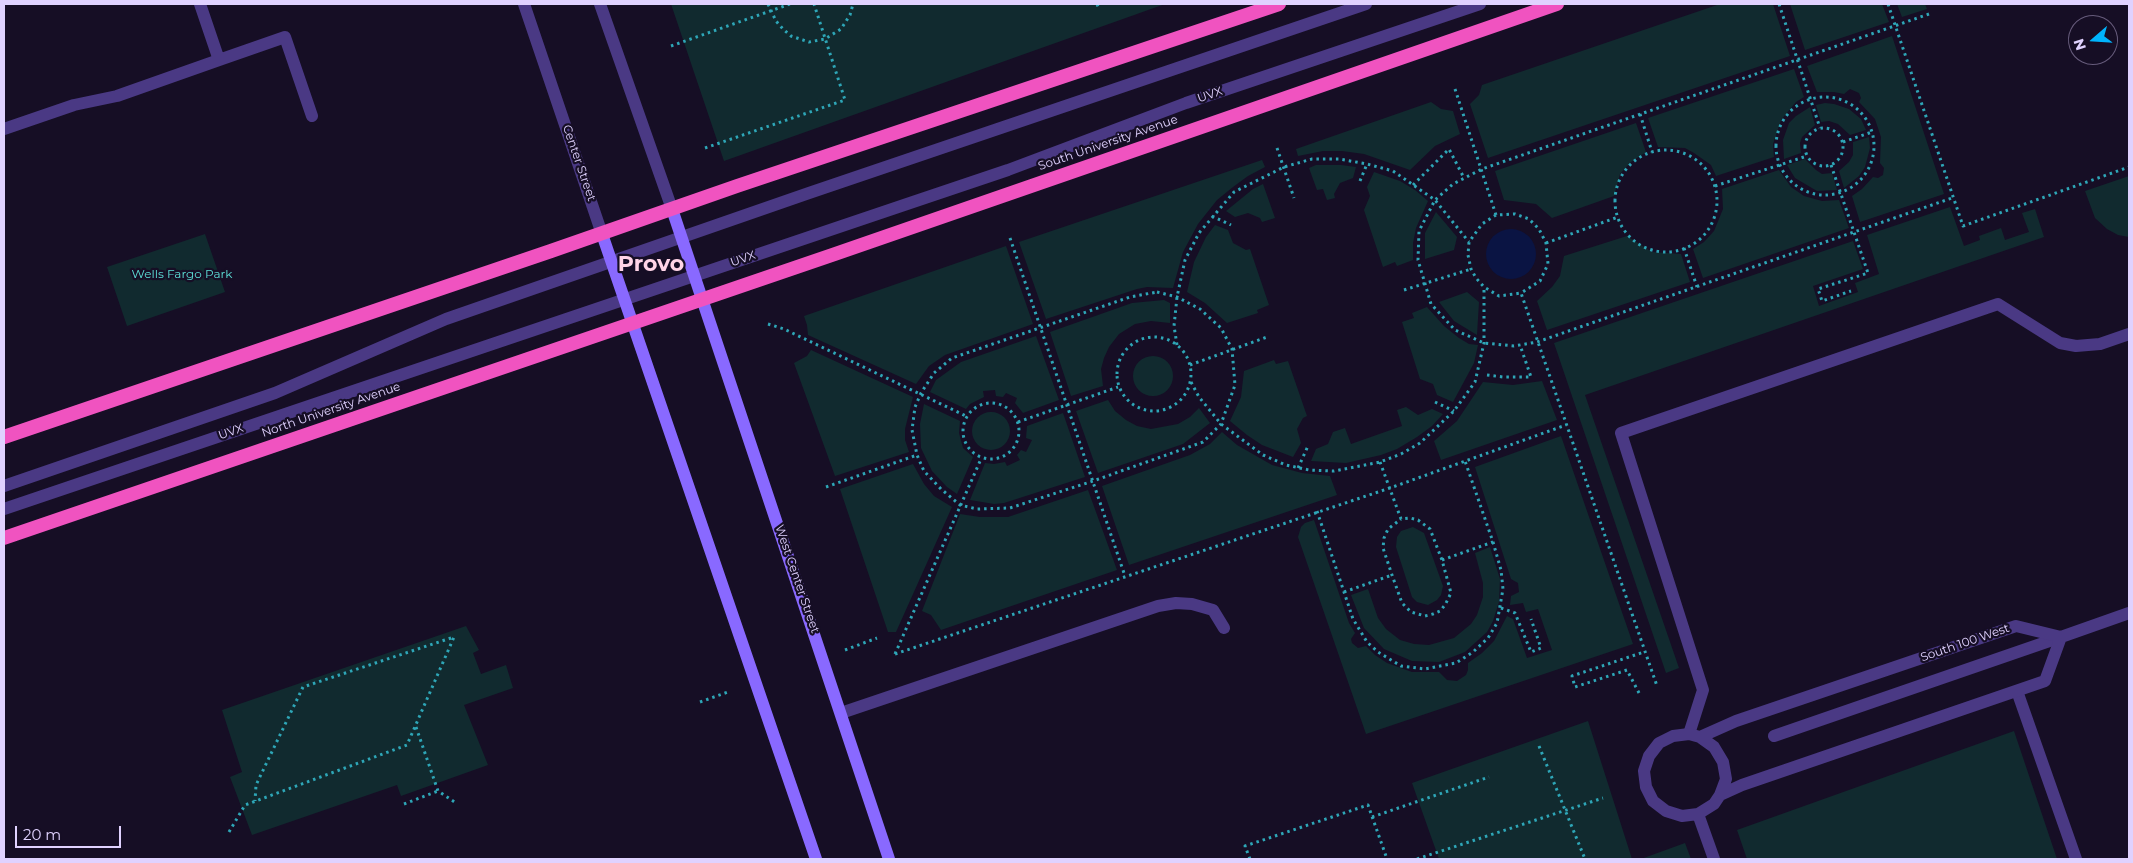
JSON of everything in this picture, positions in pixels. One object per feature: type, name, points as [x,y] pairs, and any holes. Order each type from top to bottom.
[{"type":"highway","points":[[4,437],[1279,4]]},
{"type":"highway","name":"South University Avenue","points":[[668,311],[1557,4]]},
{"type":"highway","name":"North University Avenue","points":[[4,538],[668,311]]},
{"type":"main road","points":[[672,209],[702,299]]},
{"type":"main road","name":"Center Street","points":[[602,234],[634,322]]},
{"type":"main road","name":"West Center Street","points":[[702,299],[889,859]]},
{"type":"main road","points":[[634,322],[816,859]]},
{"type":"street","points":[[200,4],[219,60]]},
{"type":"street","name":"Center Street","points":[[524,4],[602,234]]},
{"type":"street","points":[[600,4],[672,209]]},
{"type":"street","name":"UVX","points":[[4,486],[275,393],[446,319],[1366,4]]},
{"type":"street","name":"UVX","points":[[4,509],[1008,170],[1186,103],[1480,4]]},
{"type":"street","points":[[4,129],[74,105],[117,96],[285,37],[312,116]]},
{"type":"street","points":[[1714,859],[1698,814],[1714,804],[1720,795],[1726,779],[1723,762],[1714,746],[1695,735],[1704,690],[1621,433],[1998,304],[2060,343],[2076,346],[2100,344],[2129,334]]},
{"type":"street","points":[[841,713],[1158,606],[1176,602],[1213,610],[1224,628]]},
{"type":"street","points":[[1774,736],[2129,613]]},
{"type":"street","name":"South 100 West","points":[[1698,814],[1682,816],[1666,812],[1653,802],[1646,787],[1644,771],[1649,756],[1659,743],[1673,736],[1695,735],[2016,626],[2061,637]]},
{"type":"street","points":[[1720,795],[1750,782],[2045,682],[2061,637]]},
{"type":"street","points":[[2017,691],[2076,859]]},
{"type":"path","points":[[768,4],[776,21],[791,36],[809,42],[825,39],[835,33],[845,24],[853,4]]},
{"type":"path","points":[[670,46],[790,4]]},
{"type":"path","points":[[705,148],[845,100],[814,4]]},
{"type":"path","points":[[1097,4],[1099,10]]},
{"type":"path","points":[[1779,4],[1820,128]]},
{"type":"path","points":[[1888,4],[1962,226],[2129,167]]},
{"type":"path","points":[[1929,14],[1482,169],[1453,184],[1435,200],[1419,231],[1418,260],[1431,304],[1455,330],[1484,343],[1520,345],[1538,342],[1952,198]]},
{"type":"path","points":[[1455,89],[1496,215]]},
{"type":"path","points":[[1825,96],[1840,99],[1854,106],[1864,117],[1872,132],[1874,146],[1872,160],[1866,174],[1855,185],[1841,193],[1826,195],[1811,193],[1797,187],[1786,176],[1780,166],[1775,146],[1778,131],[1785,117],[1796,106],[1810,99],[1825,96]]},
{"type":"path","points":[[1640,114],[1652,152]]},
{"type":"path","points":[[1820,128],[1829,128],[1843,142],[1842,155],[1831,165],[1815,165],[1807,156],[1806,139],[1811,133],[1820,128]]},
{"type":"path","points":[[1843,142],[1872,132]]},
{"type":"path","points":[[1277,148],[1294,198]]},
{"type":"path","points":[[1413,185],[1449,149],[1464,178]]},
{"type":"path","points":[[1664,149],[1680,152],[1696,159],[1707,171],[1715,186],[1717,203],[1713,220],[1704,234],[1691,245],[1675,251],[1658,251],[1642,246],[1628,235],[1622,227],[1615,207],[1617,188],[1623,174],[1634,162],[1652,152],[1664,149]]},
{"type":"path","points":[[1715,186],[1807,156]]},
{"type":"path","points":[[1177,345],[1174,326],[1177,297],[1185,260],[1199,233],[1234,192],[1284,167],[1312,159],[1367,164],[1393,171],[1435,200],[1469,242]]},
{"type":"path","points":[[1360,181],[1367,164]]},
{"type":"path","points":[[1831,165],[1868,273],[1818,289],[1822,301],[1851,291]]},
{"type":"path","points":[[1515,214],[1529,219],[1539,229],[1546,243],[1548,264],[1540,281],[1521,293],[1499,296],[1476,278],[1471,269],[1468,255],[1469,242],[1482,224],[1496,215],[1515,214]]},
{"type":"path","points":[[1212,216],[1231,225]]},
{"type":"path","points":[[1546,243],[1618,217]]},
{"type":"path","points":[[1010,238],[1125,576]]},
{"type":"path","points":[[1684,248],[1697,287]]},
{"type":"path","points":[[1404,290],[1471,269]]},
{"type":"path","points":[[1191,382],[1185,395],[1176,404],[1164,410],[1152,412],[1139,409],[1128,402],[1118,388],[1116,380],[1117,367],[1129,345],[1141,339],[1153,337],[1166,339],[1177,345],[1184,353],[1190,365],[1191,382],[1199,396],[1221,424],[1263,455],[1298,468],[1334,471],[1380,462],[1401,454],[1420,443],[1454,411],[1475,382],[1484,343],[1484,286]]},
{"type":"path","points":[[1157,292],[1177,297],[1200,309],[1221,328],[1232,349],[1235,385],[1221,424],[1203,442],[1010,508],[977,509],[960,504],[941,489],[924,470],[917,455],[912,430],[915,407],[921,393],[934,373],[952,358],[1040,327],[1130,297],[1157,292]]},
{"type":"path","points":[[1521,293],[1657,686]]},
{"type":"path","points":[[768,324],[784,329],[966,416]]},
{"type":"path","points":[[1190,365],[1267,337]]},
{"type":"path","points":[[1487,375],[1531,377],[1520,345]]},
{"type":"path","points":[[1018,422],[1118,388]]},
{"type":"path","points":[[992,402],[1001,404],[1009,409],[1018,422],[1020,434],[1012,450],[1004,456],[995,459],[981,459],[969,449],[964,440],[962,432],[966,416],[975,407],[992,402]]},
{"type":"path","points":[[1435,402],[1454,411]]},
{"type":"path","points":[[981,459],[895,654],[1390,488],[1566,425]]},
{"type":"path","points":[[1298,468],[1308,446]]},
{"type":"path","points":[[826,487],[917,455]]},
{"type":"path","points":[[1317,511],[1353,619],[1367,642],[1391,661],[1401,666],[1419,669],[1437,668],[1456,663],[1473,652],[1488,638],[1497,623],[1503,589],[1501,570],[1493,542],[1465,461]]},
{"type":"path","points":[[1380,462],[1401,519]]},
{"type":"path","points":[[1410,518],[1418,520],[1430,529],[1442,560],[1451,593],[1445,606],[1433,614],[1425,616],[1411,612],[1402,603],[1392,575],[1383,548],[1384,538],[1388,528],[1401,519],[1410,518]]},
{"type":"path","points":[[1442,560],[1493,542]]},
{"type":"path","points":[[1344,592],[1392,575]]},
{"type":"path","points":[[1501,608],[1515,612],[1531,652],[1541,648],[1531,619]]},
{"type":"path","points":[[228,832],[245,805],[407,745],[454,637],[303,687],[256,785],[255,801]]},
{"type":"path","points":[[840,652],[877,638]]},
{"type":"path","points":[[1639,693],[1627,670],[1575,687],[1572,676],[1644,652]]},
{"type":"path","points":[[700,702],[728,692]]},
{"type":"path","points":[[416,727],[438,791],[456,804]]},
{"type":"path","points":[[1540,746],[1585,859]]},
{"type":"path","points":[[1372,817],[1490,777]]},
{"type":"path","points":[[404,804],[438,791]]},
{"type":"path","points":[[1417,859],[1603,798]]},
{"type":"path","points":[[1250,859],[1245,846],[1368,805],[1387,859]]},
{"type":"green space","points":[[671,4],[1165,4],[724,161]]},
{"type":"green space","points":[[1720,4],[1773,4],[1790,56],[1488,158],[1470,104],[1479,95],[1482,85]]},
{"type":"green space","points":[[1790,4],[1882,4],[1889,22],[1805,50]]},
{"type":"green space","points":[[1897,4],[1925,4],[1927,9],[1902,17]]},
{"type":"green space","points":[[1892,36],[1944,194],[1860,222],[1852,196],[1862,189],[1873,177],[1878,178],[1883,175],[1884,168],[1880,163],[1881,137],[1875,119],[1859,102],[1861,98],[1859,93],[1850,89],[1844,94],[1817,92],[1807,66]]},
{"type":"green space","points":[[1794,69],[1804,97],[1796,102],[1781,120],[1773,144],[1774,157],[1716,176],[1711,165],[1685,148],[1658,147],[1648,118]]},
{"type":"green space","points":[[1431,102],[1441,109],[1453,111],[1460,134],[1435,146],[1410,170],[1364,154],[1342,151],[1323,151],[1298,156],[1296,149]]},
{"type":"green space","points":[[1825,103],[1849,109],[1861,119],[1866,130],[1850,135],[1838,124],[1829,121],[1821,122],[1816,105]]},
{"type":"green space","points":[[1810,107],[1815,125],[1802,137],[1800,143],[1801,153],[1784,159],[1783,140],[1789,123]]},
{"type":"green space","points":[[1636,123],[1646,152],[1631,162],[1620,174],[1614,196],[1552,218],[1536,204],[1504,200],[1495,171]]},
{"type":"green space","points":[[1869,137],[1870,148],[1865,167],[1859,176],[1844,188],[1839,171],[1849,162],[1853,155],[1853,142]]},
{"type":"green space","points":[[1805,159],[1822,174],[1832,173],[1837,190],[1817,191],[1795,178],[1787,165]]},
{"type":"green space","points":[[1262,160],[1265,167],[1248,176],[1217,200],[1198,224],[1183,252],[1173,288],[1147,287],[1137,289],[1046,319],[1019,242]]},
{"type":"green space","points":[[1316,165],[1356,167],[1353,178],[1340,183],[1334,194],[1335,198],[1327,200],[1323,189],[1317,190],[1309,168]]},
{"type":"green space","points":[[1779,170],[1791,187],[1804,196],[1822,201],[1839,200],[1849,228],[1703,278],[1693,249],[1704,242],[1714,231],[1723,209],[1722,189]]},
{"type":"green space","points":[[1374,172],[1400,181],[1428,201],[1416,228],[1413,243],[1413,260],[1397,266],[1395,262],[1383,267],[1364,210],[1370,196],[1367,187]]},
{"type":"green space","points":[[2129,176],[2129,237],[2118,235],[2107,229],[2095,218],[2085,191]]},
{"type":"green space","points":[[1263,184],[1275,218],[1262,222],[1260,218],[1248,213],[1235,217],[1226,211],[1253,189]]},
{"type":"green space","points":[[1950,207],[1964,246],[1980,240],[1979,236],[2001,228],[2005,240],[2029,232],[2022,213],[2035,209],[2044,237],[1585,395],[1679,668],[1666,673],[1554,343],[1853,241],[1863,269],[1813,286],[1819,306],[1858,292],[1855,283],[1879,274],[1867,235]]},
{"type":"green space","points":[[1436,212],[1457,237],[1454,250],[1425,259],[1425,233]]},
{"type":"green space","points":[[1215,225],[1228,230],[1233,243],[1246,250],[1250,249],[1269,305],[1257,310],[1258,313],[1227,323],[1205,303],[1187,292],[1194,262],[1206,237]]},
{"type":"green space","name":"Wells Fargo Park","points":[[205,234],[225,292],[127,326],[107,267]]},
{"type":"green space","points":[[1627,236],[1652,252],[1681,254],[1690,282],[1547,330],[1537,301],[1552,287],[1560,276],[1564,256]]},
{"type":"green space","points":[[1006,246],[1033,324],[945,355],[929,366],[916,384],[808,335],[804,316]]},
{"type":"green space","points":[[1467,292],[1479,302],[1477,335],[1454,321],[1439,302]]},
{"type":"green space","points":[[1164,300],[1170,303],[1170,323],[1151,321],[1135,324],[1119,334],[1109,347],[1104,358],[1101,369],[1103,386],[1071,396],[1050,332],[1132,303]]},
{"type":"green space","points":[[1427,307],[1444,326],[1459,338],[1469,344],[1478,345],[1474,363],[1453,402],[1437,395],[1433,384],[1420,379],[1402,322],[1414,318],[1412,313]]},
{"type":"green space","points":[[1036,336],[1059,400],[1023,413],[1015,403],[1017,398],[1006,393],[1003,397],[996,396],[995,390],[983,391],[984,397],[970,404],[966,409],[930,392],[936,380],[961,362]]},
{"type":"green space","points":[[811,350],[913,397],[905,429],[905,440],[909,452],[835,476],[794,363],[807,356]]},
{"type":"green space","points":[[1149,356],[1157,356],[1164,359],[1170,365],[1173,376],[1170,387],[1164,393],[1157,396],[1149,396],[1142,393],[1136,387],[1133,380],[1133,372],[1136,365],[1142,359]]},
{"type":"green space","points":[[1274,360],[1276,364],[1288,361],[1307,416],[1303,418],[1297,429],[1301,443],[1293,457],[1262,445],[1230,421],[1241,397],[1244,371]]},
{"type":"green space","points":[[1542,381],[1557,420],[1441,460],[1434,441],[1457,421],[1483,382],[1513,385]]},
{"type":"green space","points":[[1108,400],[1115,411],[1137,426],[1151,429],[1178,424],[1190,417],[1199,408],[1210,423],[1183,444],[1098,473],[1076,411]]},
{"type":"green space","points":[[924,404],[960,421],[959,433],[963,448],[973,457],[957,494],[947,487],[932,471],[921,448],[920,424]]},
{"type":"green space","points":[[1406,407],[1418,415],[1432,409],[1443,414],[1432,426],[1417,437],[1397,449],[1381,455],[1346,463],[1311,461],[1316,449],[1328,444],[1333,432],[1345,428],[1351,444],[1402,426],[1397,410]]},
{"type":"green space","points":[[991,412],[1005,417],[1010,431],[1005,445],[991,450],[977,445],[972,431],[977,417]]},
{"type":"green space","points":[[1063,413],[1085,477],[1004,503],[994,504],[970,500],[985,463],[1005,462],[1007,466],[1020,460],[1017,455],[1021,450],[1026,452],[1032,440],[1026,438],[1027,426]]},
{"type":"green space","points":[[1222,432],[1237,445],[1272,465],[1302,473],[1330,476],[1337,495],[1129,565],[1102,486],[1190,455],[1210,444]]},
{"type":"green space","points":[[1561,436],[1633,644],[1366,734],[1298,537],[1301,527],[1305,523],[1314,520],[1349,623],[1355,633],[1351,639],[1352,643],[1358,648],[1366,646],[1387,663],[1412,672],[1439,672],[1447,680],[1457,681],[1466,675],[1468,663],[1494,641],[1507,616],[1513,619],[1527,658],[1552,650],[1538,609],[1526,612],[1523,603],[1510,605],[1511,596],[1519,592],[1518,583],[1511,579],[1475,467]]},
{"type":"green space","points":[[913,464],[924,484],[934,496],[952,507],[896,632],[888,632],[840,489]]},
{"type":"green space","points":[[1088,490],[1117,570],[941,630],[931,615],[922,611],[960,514],[980,517],[1008,517]]},
{"type":"green space","points":[[1413,527],[1424,533],[1443,586],[1441,595],[1437,600],[1428,605],[1417,602],[1412,597],[1396,547],[1397,537],[1401,531]]},
{"type":"green space","points":[[1490,547],[1500,579],[1499,602],[1487,632],[1465,652],[1439,662],[1412,661],[1384,649],[1364,628],[1351,595],[1368,589],[1378,618],[1386,629],[1400,640],[1414,644],[1429,645],[1454,638],[1471,624],[1477,615],[1483,597],[1483,583],[1475,553]]},
{"type":"green space","points":[[466,626],[479,650],[473,653],[481,674],[506,665],[513,688],[464,705],[488,765],[401,796],[397,785],[252,835],[230,777],[242,772],[222,710]]},
{"type":"green space","points":[[1588,721],[1632,859],[1439,859],[1412,783]]},
{"type":"green space","points":[[2014,731],[2057,859],[1747,859],[1737,830]]},
{"type":"green space","points":[[1685,843],[1691,859],[1641,859]]},
{"type":"shaded area","points":[[1511,229],[1520,231],[1531,240],[1536,254],[1534,263],[1525,274],[1511,279],[1502,277],[1491,268],[1486,254],[1488,245],[1497,234]]},
{"type":"district","name":"Provo","points":[[651,265]]}]
